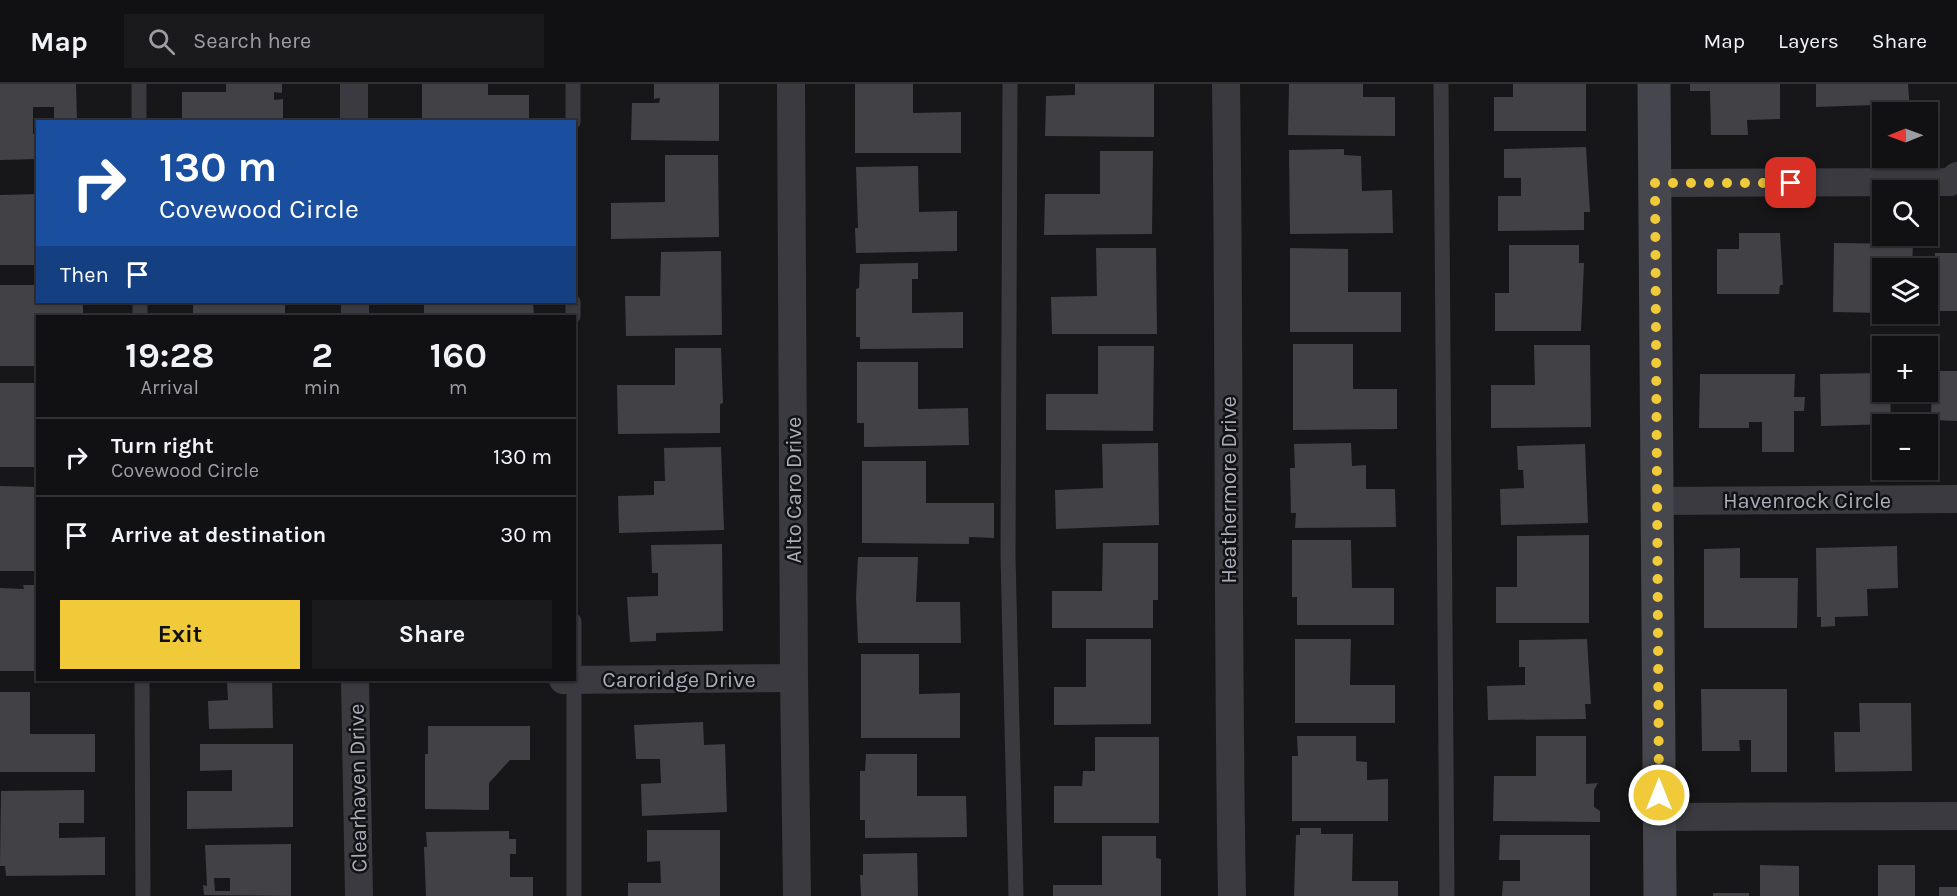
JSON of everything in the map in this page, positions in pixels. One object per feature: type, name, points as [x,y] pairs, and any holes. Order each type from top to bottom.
[{"type":"street","points":[[354,84],[354,120]]},
{"type":"street","name":"Alto Caro Drive","points":[[791,84],[797,896]]},
{"type":"street","name":"Heathermore Drive","points":[[1226,84],[1232,896]]},
{"type":"street","points":[[1654,84],[1660,896]]},
{"type":"street","points":[[1655,183],[1950,182],[1957,176]]},
{"type":"street","name":"Havenrock Circle","points":[[1657,501],[1957,499]]},
{"type":"street","name":"Caroridge Drive","points":[[576,680],[794,678]]},
{"type":"street","name":"Clearhaven Drive","points":[[355,681],[359,896]]},
{"type":"street","points":[[1659,817],[1957,816]]},
{"type":"lane","points":[[139,84],[139,120]]},
{"type":"lane","points":[[573,84],[573,120]]},
{"type":"lane","points":[[1010,84],[1008,555],[1016,896]]},
{"type":"lane","points":[[1441,84],[1447,896]]},
{"type":"lane","points":[[142,681],[143,896]]},
{"type":"lane","points":[[569,681],[574,896]]},
{"type":"building","points":[[0,84],[76,84],[77,120],[54,120],[54,107],[33,107],[36,159],[0,160]]},
{"type":"building","points":[[226,84],[282,84],[282,93],[274,92],[274,100],[283,99],[283,120],[182,120],[182,92],[226,92]]},
{"type":"building","points":[[422,84],[488,84],[488,95],[529,95],[529,120],[422,120]]},
{"type":"building","points":[[654,84],[719,84],[719,141],[631,140],[632,103],[659,103],[660,98],[654,99]]},
{"type":"building","points":[[855,84],[913,84],[913,113],[961,112],[961,153],[855,153]]},
{"type":"building","points":[[1075,84],[1154,84],[1154,137],[1045,136],[1046,96],[1075,95]]},
{"type":"building","points":[[1289,84],[1363,84],[1363,97],[1395,97],[1395,136],[1288,135]]},
{"type":"building","points":[[1513,84],[1586,84],[1586,131],[1494,131],[1494,97],[1513,97]]},
{"type":"building","points":[[1690,84],[1780,84],[1780,119],[1747,120],[1748,135],[1711,135],[1710,91],[1690,91]]},
{"type":"building","points":[[1816,84],[1908,84],[1909,102],[1872,102],[1872,105],[1816,107]]},
{"type":"building","points":[[1586,147],[1590,212],[1584,212],[1584,230],[1498,231],[1498,196],[1521,196],[1521,178],[1504,178],[1504,149]]},
{"type":"building","points":[[1344,149],[1344,155],[1361,156],[1362,191],[1392,190],[1393,233],[1290,234],[1289,150]]},
{"type":"building","points":[[1100,151],[1153,151],[1152,234],[1044,235],[1045,194],[1100,194]]},
{"type":"building","points":[[665,155],[718,155],[719,237],[611,239],[611,203],[665,202]]},
{"type":"building","points":[[918,166],[919,212],[957,211],[957,251],[856,253],[855,228],[858,228],[856,167]]},
{"type":"building","points":[[36,194],[36,265],[0,265],[0,195]]},
{"type":"building","points":[[1739,233],[1780,233],[1783,285],[1780,285],[1779,294],[1717,294],[1717,249],[1739,249]]},
{"type":"building","points":[[1834,243],[1913,246],[1912,258],[1872,258],[1872,313],[1833,312]]},
{"type":"building","points":[[1509,245],[1579,245],[1579,263],[1584,263],[1581,331],[1495,331],[1495,293],[1509,293]]},
{"type":"building","points":[[1096,248],[1156,248],[1157,334],[1052,334],[1051,297],[1097,296]]},
{"type":"building","points":[[1290,248],[1348,249],[1348,292],[1401,292],[1401,332],[1290,332]]},
{"type":"building","points":[[721,251],[722,335],[626,336],[625,296],[660,296],[661,252]]},
{"type":"building","points":[[1935,253],[1957,253],[1957,311],[1938,311],[1938,258],[1935,258]]},
{"type":"building","points":[[918,263],[918,279],[912,279],[912,313],[963,312],[963,348],[860,349],[860,337],[856,337],[856,289],[859,288],[860,264]]},
{"type":"building","points":[[0,285],[36,285],[36,303],[83,303],[83,315],[36,315],[36,366],[0,366]]},
{"type":"building","points":[[193,303],[285,303],[285,315],[193,315]]},
{"type":"building","points":[[424,303],[533,303],[534,315],[424,315]]},
{"type":"building","points":[[1293,344],[1353,344],[1353,389],[1397,389],[1397,429],[1293,430]]},
{"type":"building","points":[[1534,345],[1590,345],[1591,427],[1491,428],[1491,385],[1535,385]]},
{"type":"building","points":[[1098,346],[1154,346],[1153,431],[1046,430],[1046,394],[1098,394]]},
{"type":"building","points":[[675,348],[721,348],[723,403],[720,404],[720,433],[618,434],[617,385],[675,385]]},
{"type":"building","points":[[857,362],[918,362],[918,409],[968,408],[969,445],[864,447],[864,423],[857,423]]},
{"type":"building","points":[[1938,371],[1957,371],[1957,421],[1938,420],[1938,414],[1931,414],[1931,402],[1938,402]]},
{"type":"building","points":[[1872,373],[1872,402],[1890,402],[1891,414],[1872,414],[1872,425],[1821,426],[1820,374]]},
{"type":"building","points":[[1700,374],[1795,374],[1794,397],[1805,397],[1804,411],[1794,411],[1794,452],[1762,452],[1762,422],[1749,422],[1749,428],[1699,428]]},
{"type":"building","points":[[0,383],[36,383],[36,467],[0,467]]},
{"type":"building","points":[[1158,443],[1159,525],[1056,529],[1055,490],[1103,488],[1102,444]]},
{"type":"building","points":[[1351,443],[1352,466],[1366,465],[1366,489],[1395,489],[1396,527],[1295,528],[1296,513],[1291,513],[1290,468],[1295,468],[1294,444]]},
{"type":"building","points":[[1585,444],[1588,523],[1501,525],[1500,489],[1524,488],[1523,470],[1518,470],[1517,446]]},
{"type":"building","points":[[721,447],[724,530],[619,533],[618,496],[654,495],[654,481],[665,481],[664,448]]},
{"type":"building","points":[[862,461],[926,461],[926,503],[994,503],[994,538],[969,537],[969,544],[862,543]]},
{"type":"building","points":[[0,486],[36,487],[36,571],[0,571]]},
{"type":"building","points":[[1589,535],[1589,623],[1496,623],[1496,587],[1517,587],[1517,536]]},
{"type":"building","points":[[1292,540],[1351,540],[1352,588],[1394,588],[1394,625],[1297,625],[1297,597],[1292,597]]},
{"type":"building","points":[[1103,543],[1158,543],[1158,600],[1153,600],[1153,628],[1052,628],[1052,591],[1102,591]]},
{"type":"building","points":[[722,544],[723,631],[656,633],[656,641],[630,642],[627,597],[658,596],[658,573],[652,573],[651,545]]},
{"type":"building","points":[[1897,546],[1898,588],[1867,589],[1868,616],[1835,617],[1835,626],[1821,627],[1821,617],[1817,617],[1816,548]]},
{"type":"building","points":[[1740,548],[1740,578],[1798,578],[1797,628],[1704,628],[1704,549]]},
{"type":"building","points":[[858,557],[918,557],[916,602],[960,602],[961,643],[858,643],[856,597]]},
{"type":"building","points":[[23,585],[36,585],[36,671],[0,671],[0,588],[24,589]]},
{"type":"building","points":[[1086,639],[1151,639],[1151,724],[1054,725],[1054,687],[1086,687]]},
{"type":"building","points":[[1295,639],[1351,639],[1350,685],[1395,685],[1395,723],[1295,723]]},
{"type":"building","points":[[1587,639],[1591,704],[1585,704],[1586,719],[1488,720],[1487,686],[1525,685],[1525,667],[1519,667],[1519,640]]},
{"type":"building","points":[[861,654],[919,654],[919,694],[960,693],[960,738],[861,738]]},
{"type":"building","points":[[227,681],[272,681],[273,728],[209,729],[208,701],[228,700]]},
{"type":"building","points":[[1701,689],[1787,689],[1787,772],[1751,772],[1751,740],[1739,740],[1740,751],[1702,751]]},
{"type":"building","points":[[0,692],[30,692],[30,734],[95,734],[95,772],[0,772]]},
{"type":"building","points":[[1859,703],[1911,703],[1912,771],[1835,772],[1834,732],[1860,732]]},
{"type":"building","points":[[703,722],[704,745],[725,744],[727,812],[642,816],[641,784],[661,783],[660,759],[636,759],[634,725]]},
{"type":"building","points":[[428,726],[530,726],[530,760],[510,760],[489,783],[489,810],[425,809],[425,754],[428,754]]},
{"type":"building","points":[[1297,736],[1356,736],[1356,761],[1367,762],[1367,780],[1388,779],[1388,821],[1292,821],[1292,756],[1298,756]]},
{"type":"building","points":[[1536,736],[1586,736],[1586,784],[1598,783],[1594,790],[1594,807],[1600,811],[1600,822],[1493,821],[1494,776],[1536,776]]},
{"type":"building","points":[[1095,737],[1159,737],[1159,823],[1054,823],[1054,786],[1082,786],[1083,771],[1095,771]]},
{"type":"building","points":[[200,744],[293,744],[293,827],[187,829],[187,791],[232,791],[232,770],[200,771]]},
{"type":"building","points":[[866,754],[917,754],[917,796],[966,796],[967,837],[865,838],[865,820],[860,820],[860,771],[865,771]]},
{"type":"building","points":[[84,790],[84,823],[59,823],[59,838],[105,837],[105,875],[6,876],[5,866],[0,866],[1,791]]},
{"type":"building","points":[[1300,828],[1321,828],[1321,834],[1353,834],[1352,881],[1398,881],[1398,896],[1294,896],[1296,835],[1300,835]]},
{"type":"building","points":[[647,830],[720,830],[720,896],[628,896],[628,883],[661,883],[660,861],[647,862]]},
{"type":"building","points":[[509,831],[509,839],[516,839],[516,854],[510,854],[510,877],[533,877],[533,896],[426,896],[424,847],[427,847],[426,832]]},
{"type":"building","points":[[1500,835],[1590,835],[1590,896],[1502,896],[1503,881],[1520,881],[1520,860],[1499,860]]},
{"type":"building","points":[[1102,836],[1156,836],[1156,858],[1161,859],[1161,896],[1053,896],[1053,885],[1102,885]]},
{"type":"building","points":[[291,844],[291,896],[204,895],[203,885],[207,886],[205,845]],"holes":[[[214,878],[230,878],[230,891],[215,891]]]},
{"type":"building","points":[[917,853],[918,896],[861,896],[860,875],[863,875],[863,854]]},
{"type":"building","points":[[1760,865],[1799,866],[1799,896],[1760,896]]},
{"type":"building","points":[[1878,865],[1915,865],[1915,896],[1878,896]]},
{"type":"building","points":[[1939,887],[1957,887],[1957,896],[1939,896]]},
{"type":"building","points":[[1713,893],[1749,893],[1749,896],[1713,896]]},
{"type":"route","points":[[1659,795],[1655,183],[1791,183]]}]
